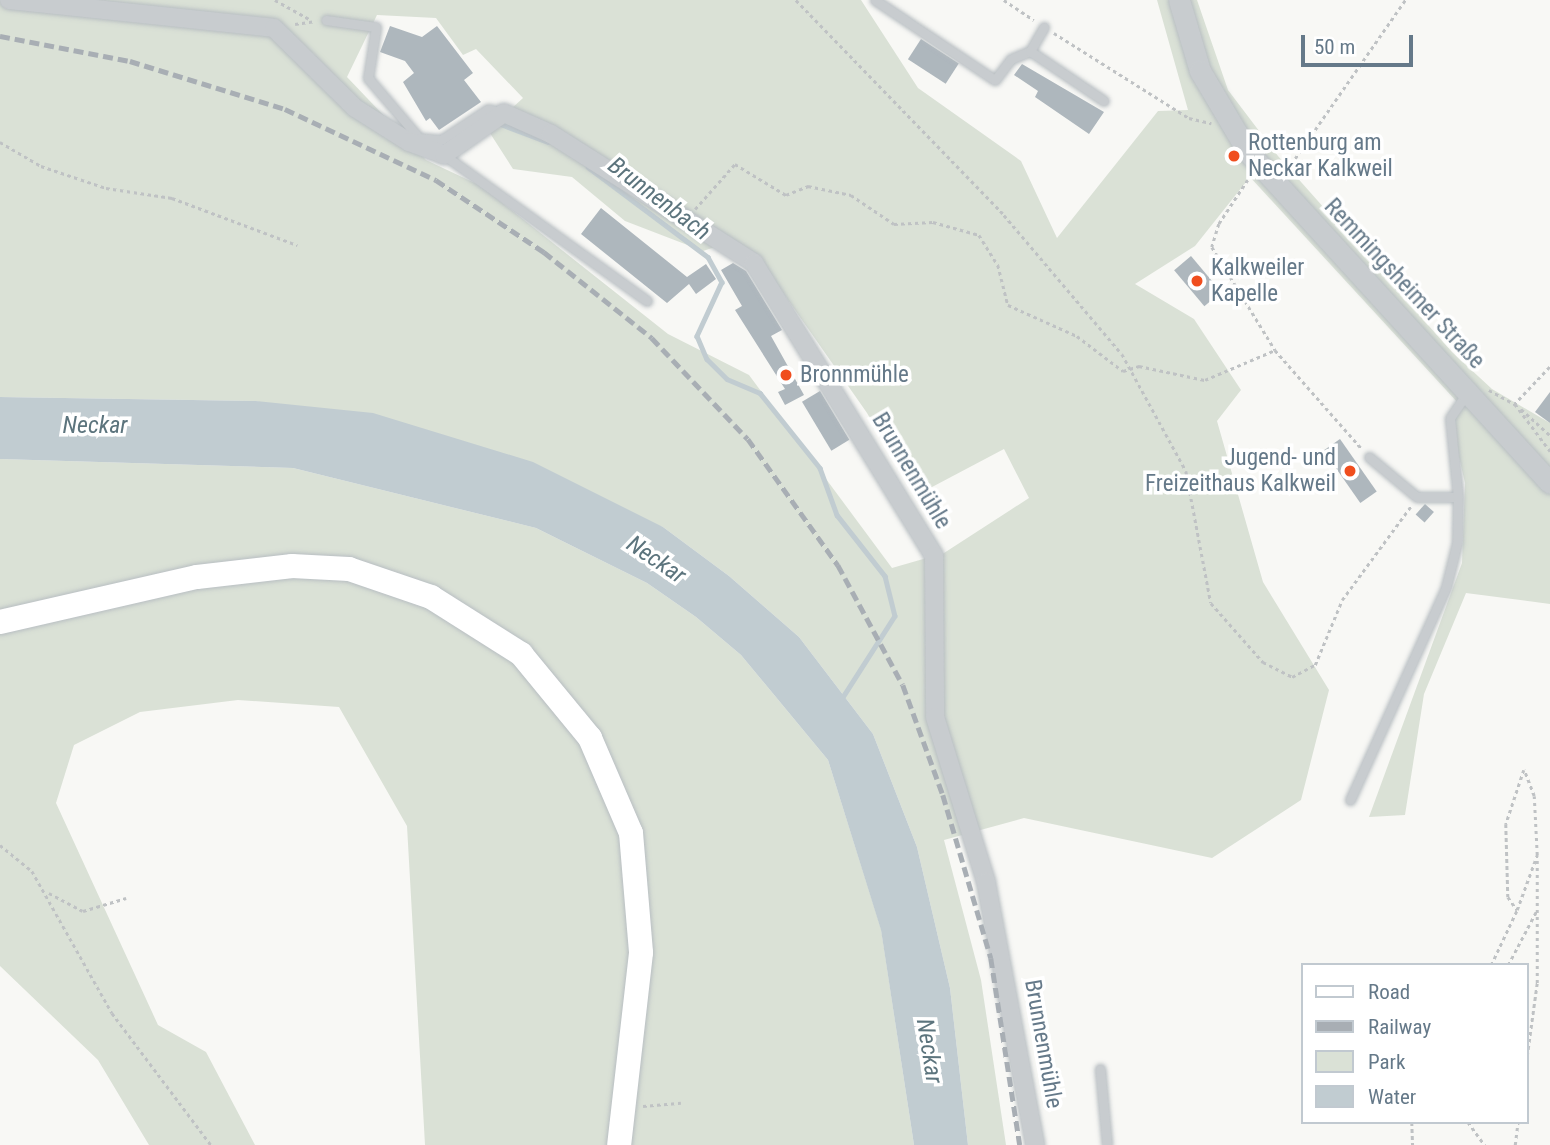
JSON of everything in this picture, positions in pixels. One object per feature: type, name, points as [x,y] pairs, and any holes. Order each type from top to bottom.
[{"type":"main road","points":[[0,622],[110,596],[232,572],[349,569],[431,597],[520,654],[590,738],[631,833],[642,909],[630,1055],[619,1145]]},
{"type":"street","points":[[9,0],[274,28],[355,108],[409,142],[444,155],[504,113]]},
{"type":"street","name":"Remmingsheimer Straße","points":[[1179,0],[1200,71],[1226,118],[1260,168],[1550,483]]},
{"type":"street","name":"Brunnenmühle","points":[[504,113],[551,134],[754,263],[934,556],[935,717],[986,883],[1035,1145]]},
{"type":"lane","points":[[875,0],[995,80],[1012,59],[1030,51],[1044,27]]},
{"type":"lane","points":[[326,20],[376,27],[368,78],[419,138],[441,140],[488,108],[504,113]]},
{"type":"lane","points":[[1030,51],[1104,101]]},
{"type":"lane","points":[[444,155],[647,301]]},
{"type":"lane","points":[[1350,800],[1446,587],[1457,542],[1458,497],[1450,418],[1468,392]]},
{"type":"lane","points":[[1369,457],[1417,497],[1458,497]]},
{"type":"lane","points":[[1100,1069],[1107,1145]]},
{"type":"path","points":[[275,0],[312,21]]},
{"type":"path","points":[[796,0],[1004,215],[1122,354],[1127,370],[1186,471],[1211,603],[1263,662],[1292,677],[1315,665],[1342,600],[1417,497]]},
{"type":"path","points":[[1004,0],[1189,118],[1211,123],[1226,118]]},
{"type":"path","points":[[1276,186],[1405,0]]},
{"type":"path","points":[[274,28],[326,20]]},
{"type":"path","points":[[0,142],[41,166],[106,188],[173,198],[297,245]]},
{"type":"path","points":[[686,219],[735,164],[786,195],[808,186],[851,195],[894,224],[933,222],[979,235],[998,265],[1008,305],[1077,336],[1127,370],[1172,370],[1205,380],[1275,350]]},
{"type":"path","points":[[1260,168],[1219,224],[1212,247],[1275,350],[1369,457]]},
{"type":"path","points":[[1515,404],[1550,367]]},
{"type":"path","points":[[1468,392],[1492,389],[1515,404],[1550,435]]},
{"type":"path","points":[[1515,404],[1550,451]]},
{"type":"path","points":[[1517,910],[1508,897],[1506,824],[1524,770],[1534,796],[1539,907],[1529,1031]]},
{"type":"path","points":[[0,845],[46,891],[112,1013],[211,1145]]},
{"type":"path","points":[[1493,963],[1517,910],[1537,855]]},
{"type":"path","points":[[46,891],[83,911],[126,898]]},
{"type":"path","points":[[1509,963],[1539,907]]},
{"type":"path","points":[[622,1104],[681,1103]]},
{"type":"path","points":[[1412,1124],[1413,1145]]},
{"type":"path","points":[[1469,1124],[1485,1145]]},
{"type":"path","points":[[1515,1145],[1518,1124]]},
{"type":"green space","points":[[0,0],[861,0],[918,88],[1021,161],[1057,238],[1158,111],[1188,110],[1157,0],[1197,0],[1228,90],[1278,156],[1452,352],[1492,389],[1550,423],[1550,604],[1466,593],[1424,694],[1405,815],[1369,817],[1462,563],[1465,483],[1450,418],[1458,403],[1250,177],[1195,246],[1135,284],[1194,319],[1241,390],[1217,421],[1263,582],[1329,690],[1301,800],[1212,858],[1024,818],[944,840],[981,980],[1006,1145],[968,1145],[950,988],[917,847],[873,734],[799,637],[729,576],[663,527],[256,401],[0,397]],"holes":[[[377,15],[436,18],[463,55],[476,49],[523,98],[488,130],[513,169],[572,177],[625,221],[703,251],[715,247],[772,277],[867,413],[915,496],[1004,449],[1029,498],[944,553],[892,568],[749,375],[668,334],[481,186],[426,160],[347,77]]]},
{"type":"green space","points":[[0,459],[293,468],[536,528],[647,583],[696,617],[741,655],[828,760],[881,929],[914,1145],[425,1145],[407,826],[339,707],[238,700],[140,712],[74,745],[56,803],[158,1025],[206,1052],[255,1145],[149,1145],[98,1060],[0,966]]},
{"type":"water","name":"Neckar","points":[[0,397],[256,401],[373,413],[533,462],[663,527],[729,576],[799,637],[873,734],[917,847],[950,988],[968,1145],[914,1145],[881,930],[828,760],[741,655],[696,617],[647,583],[536,528],[293,468],[0,459]]},
{"type":"building","points":[[390,26],[422,37],[437,26],[473,73],[464,80],[481,102],[439,130],[430,118],[426,121],[403,82],[414,73],[405,61],[380,52]]},
{"type":"building","points":[[921,39],[959,64],[946,84],[908,59]]},
{"type":"building","points":[[1022,64],[1104,112],[1089,134],[1035,97],[1038,91],[1014,75]]},
{"type":"building","points":[[601,208],[687,277],[706,264],[716,279],[696,294],[689,284],[667,303],[581,234]]},
{"type":"building","name":"Kalkweiler Kapelle","points":[[1191,256],[1221,292],[1204,306],[1174,270]]},
{"type":"building","points":[[733,263],[746,271],[782,330],[771,336],[804,395],[785,405],[778,392],[785,389],[735,310],[742,306],[721,270]]},
{"type":"building","points":[[820,391],[849,440],[831,451],[802,402]]},
{"type":"building","points":[[1550,392],[1550,423],[1535,412]]},
{"type":"building","name":"Jugend- und Freizeithaus Kalkweil","points":[[1340,439],[1377,491],[1360,503],[1324,450]]},
{"type":"building","points":[[1425,504],[1434,512],[1425,522],[1416,514]]},
{"type":"waterway","name":"Brunnenbach","points":[[498,123],[548,142]]},
{"type":"waterway","name":"Brunnenbach","points":[[588,167],[708,257],[722,282],[697,336],[707,359],[727,379],[760,393],[820,468],[837,515],[885,576],[895,616],[842,699]]},
{"type":"railway","points":[[0,36],[130,61],[285,109],[436,180],[544,252],[652,338],[748,439],[838,565],[903,685],[943,795],[991,958],[1020,1145]]},
{"type":"place","name":"Rottenburg am Neckar Kalkweil","points":[[1234,156]]},
{"type":"place","name":"Kalkweiler Kapelle","points":[[1197,281]]},
{"type":"place","name":"Bronnmühle","points":[[786,375]]},
{"type":"place","name":"Jugend- und Freizeithaus Kalkweil","points":[[1350,471]]}]
